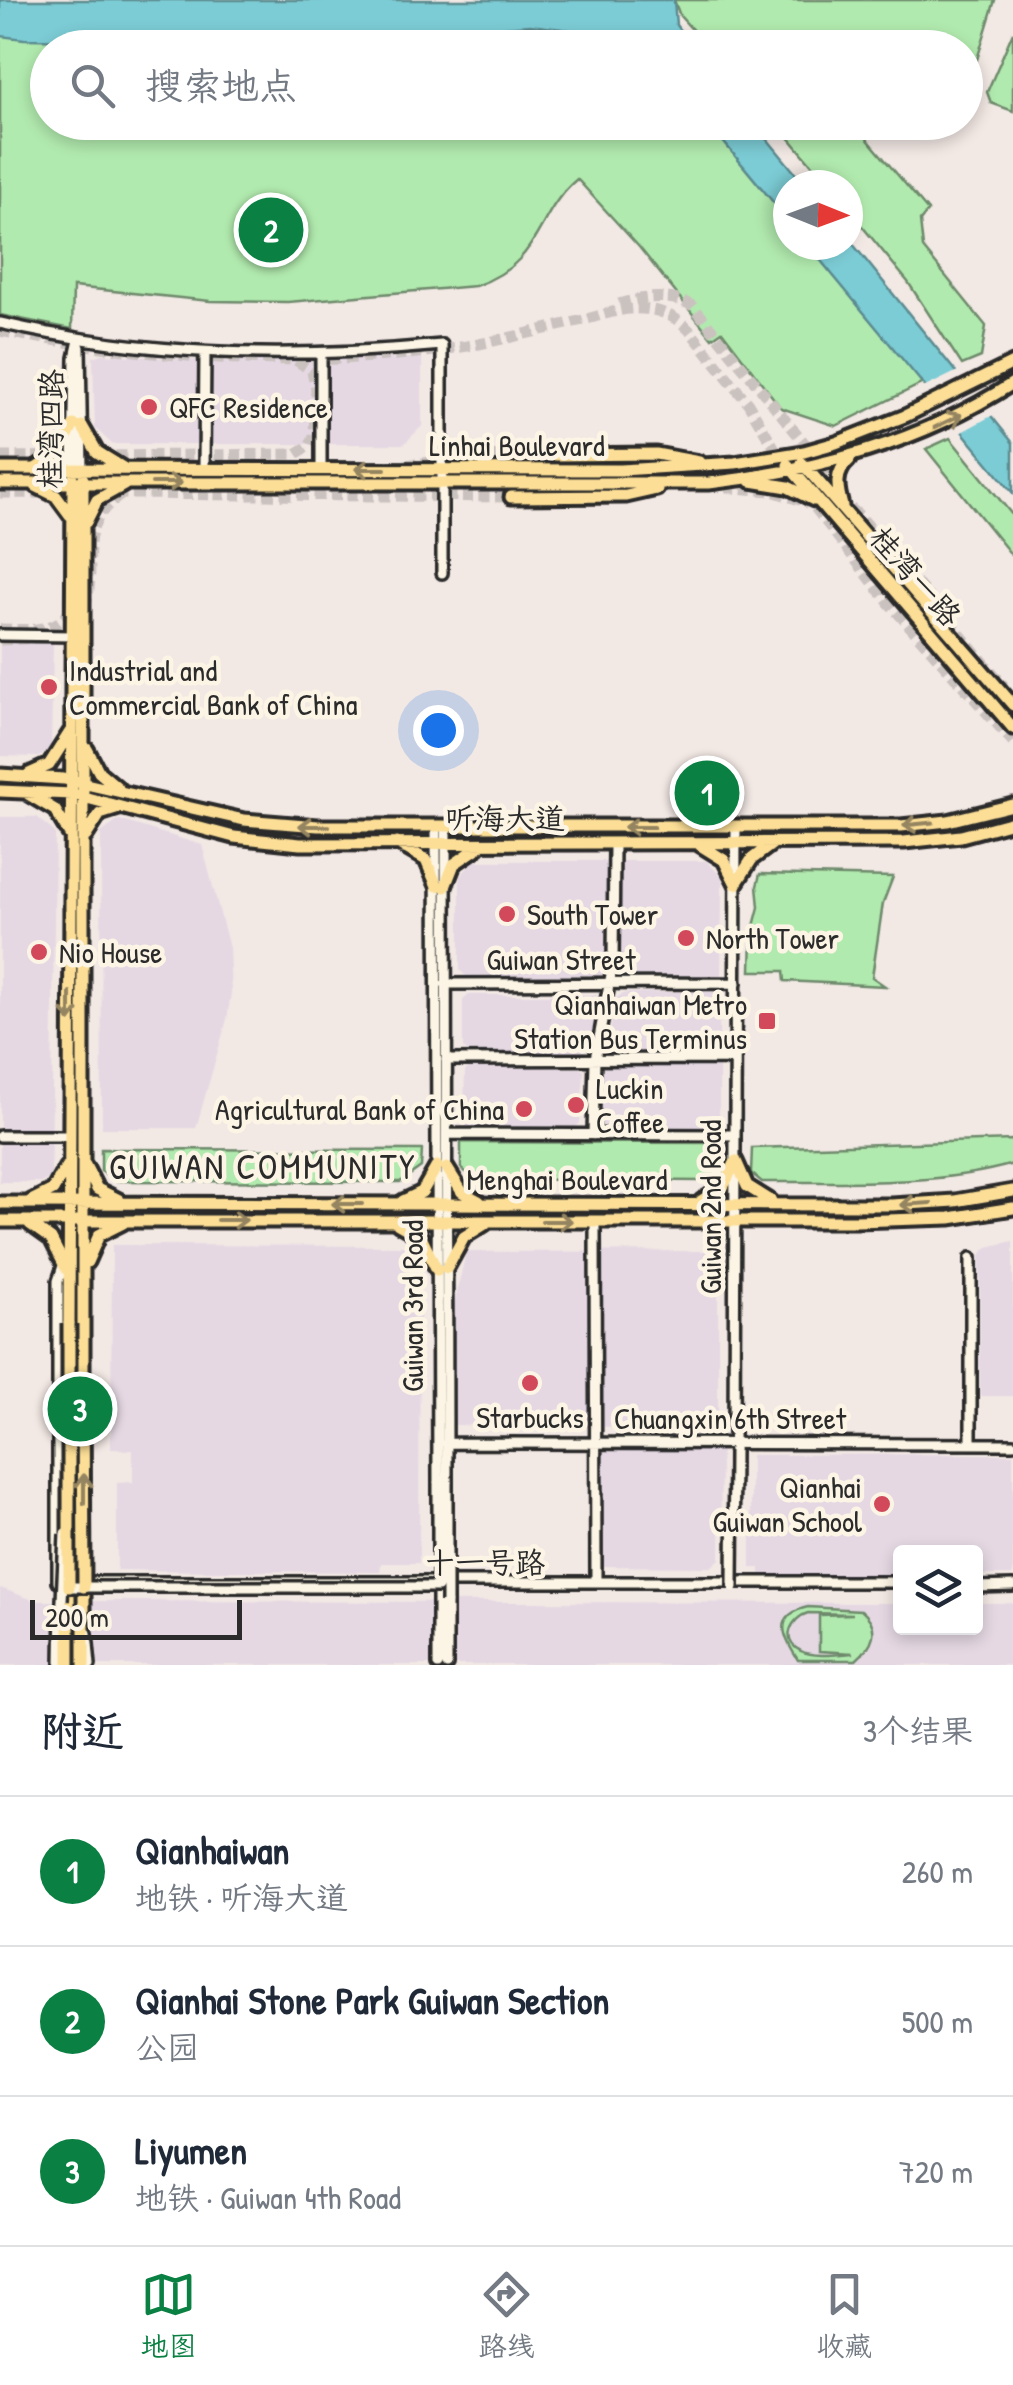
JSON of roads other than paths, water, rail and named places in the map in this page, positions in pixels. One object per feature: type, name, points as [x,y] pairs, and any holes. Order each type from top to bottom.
[{"type":"main road","name":"Linhai Boulevard","points":[[0,469],[35,469],[130,483],[713,465],[836,444],[1013,362]]},
{"type":"main road","name":"Linhai Boulevard","points":[[0,483],[28,483],[127,469],[321,469],[675,485],[732,480],[806,467],[888,446],[952,420],[1009,386]]},
{"type":"main road","points":[[35,469],[59,452],[78,425],[97,452],[127,469]]},
{"type":"main road","points":[[556,454],[656,454],[713,465]]},
{"type":"main road","name":"桂湾一路","points":[[788,455],[806,467],[1013,705]]},
{"type":"main road","name":"桂湾一路","points":[[788,455],[792,470],[1013,728]]},
{"type":"main road","points":[[844,510],[839,474],[846,462],[856,456]]},
{"type":"main road","name":"桂湾四路","points":[[78,476],[85,744],[78,789]]},
{"type":"main road","points":[[732,480],[788,488],[820,503]]},
{"type":"main road","points":[[28,483],[49,491],[62,502],[78,530],[96,500],[130,483]]},
{"type":"main road","points":[[511,496],[626,496],[675,485]]},
{"type":"main road","name":"桂湾四路","points":[[78,530],[73,636],[87,1665]]},
{"type":"main road","points":[[20,776],[49,765],[74,724]]},
{"type":"main road","points":[[85,744],[99,772],[126,793]]},
{"type":"main road","name":"听海大道","points":[[0,776],[20,776],[78,789],[125,808],[255,841],[488,844],[934,840],[1013,822]]},
{"type":"main road","name":"听海大道","points":[[0,791],[78,789],[126,793],[276,825],[918,825],[1013,805]]},
{"type":"main road","points":[[19,791],[56,810],[78,839],[100,814],[125,808]]},
{"type":"main road","name":"桂湾四路","points":[[69,1665],[67,1263],[78,839]]},
{"type":"main road","points":[[393,842],[426,860],[441,886],[454,864],[472,849],[488,844]]},
{"type":"main road","points":[[736,884],[752,859],[776,842]]},
{"type":"main road","points":[[691,843],[716,853],[736,884]]},
{"type":"main road","points":[[23,1204],[52,1190],[69,1158]]},
{"type":"main road","points":[[83,1158],[97,1188],[128,1203]]},
{"type":"main road","points":[[688,1204],[717,1193],[728,1181],[736,1162]]},
{"type":"main road","points":[[736,1162],[750,1190],[785,1205]]},
{"type":"main road","points":[[390,1204],[422,1192],[442,1167],[462,1192],[493,1205]]},
{"type":"main road","name":"Menghai Boulevard","points":[[0,1204],[924,1204],[1013,1191]]},
{"type":"main road","name":"Menghai Boulevard","points":[[0,1221],[922,1220],[1013,1208]]},
{"type":"main road","points":[[83,1276],[99,1235],[134,1220]]},
{"type":"main road","points":[[23,1221],[47,1234],[67,1263]]},
{"type":"main road","points":[[389,1221],[421,1237],[442,1269],[464,1238],[480,1225],[493,1222]]},
{"type":"street","points":[[0,323],[79,340],[205,352],[321,354],[442,345],[442,573]]},
{"type":"street","name":"桂湾四路","points":[[78,476],[79,340]]},
{"type":"street","points":[[204,469],[205,352]]},
{"type":"street","points":[[321,354],[321,469]]},
{"type":"street","points":[[0,635],[73,636]]},
{"type":"street","name":"Guiwan 3rd Road","points":[[438,1665],[442,1602],[441,826]]},
{"type":"street","name":"Guiwan 2nd Road","points":[[733,1587],[736,827]]},
{"type":"street","points":[[593,1135],[595,1059],[610,983],[614,843]]},
{"type":"street","name":"Guiwan 3rd Road","points":[[441,886],[447,1134],[442,1167]]},
{"type":"street","name":"Guiwan Street","points":[[446,984],[736,983]]},
{"type":"street","points":[[446,1060],[735,1059]]},
{"type":"street","points":[[447,1134],[736,1135]]},
{"type":"street","points":[[0,1136],[69,1136]]},
{"type":"street","points":[[595,1221],[596,1582]]},
{"type":"street","points":[[970,1258],[970,1444]]},
{"type":"street","points":[[67,1263],[58,1289],[58,1582],[893,1584]]},
{"type":"street","name":"Guiwan 3rd Road","points":[[442,1269],[446,1443],[442,1483]]},
{"type":"street","name":"Chuangxin 6th Street","points":[[446,1443],[734,1447],[1013,1444]]},
{"type":"street","name":"十一号路","points":[[66,1587],[893,1584]]},
{"type":"street","points":[[983,1584],[1013,1584]]},
{"type":"street","points":[[61,1665],[66,1601]]},
{"type":"street","name":"Guiwan 3rd Road","points":[[442,1602],[447,1665]]},
{"type":"water","points":[[0,0],[674,0],[680,30],[570,30],[530,25],[467,30],[30,30],[30,39],[0,36]]},
{"type":"water","points":[[722,140],[768,140],[793,170],[773,170],[773,202]]},
{"type":"water","points":[[863,257],[1013,443],[1013,493],[820,260],[863,260]]},
{"type":"tunnel","points":[[619,304],[656,298],[675,299],[693,306],[841,488]]},
{"type":"tunnel","points":[[0,331],[179,355],[300,360],[420,353],[479,344],[620,310],[650,310],[669,315],[690,331],[748,403],[791,476]]},
{"type":"tunnel","points":[[0,457],[296,454],[310,445],[314,436],[316,388],[312,371],[294,359]]},
{"type":"tunnel","points":[[405,465],[487,456],[556,455]]},
{"type":"tunnel","points":[[729,467],[770,472]]},
{"type":"tunnel","points":[[709,486],[772,491],[809,503]]},
{"type":"tunnel","points":[[0,493],[511,497]]},
{"type":"tunnel","points":[[85,609],[92,532],[107,506],[124,493]]},
{"type":"tunnel","points":[[805,495],[889,603],[1013,742]]},
{"type":"tunnel","points":[[838,498],[860,516],[1004,686]]},
{"type":"tunnel","points":[[0,629],[50,626],[73,607]]},
{"type":"tunnel","points":[[0,640],[60,637]]},
{"type":"place","name":"Qianhai Stone Park Guiwan Section","points":[[271,230]]},
{"type":"place","name":"QFC Residence","points":[[149,407]]},
{"type":"place","name":"Industrial and Commercial Bank of China","points":[[49,687]]},
{"type":"place","name":"Qianhaiwan","points":[[707,793]]},
{"type":"place","name":"South Tower","points":[[507,914]]},
{"type":"place","name":"North Tower","points":[[686,938]]},
{"type":"place","name":"Nio House","points":[[39,952]]},
{"type":"place","name":"Qianhaiwan Metro Station Bus Terminus","points":[[767,1021]]},
{"type":"place","name":"Luckin Coffee","points":[[576,1105]]},
{"type":"place","name":"Agricultural Bank of China","points":[[524,1109]]},
{"type":"place","name":"Starbucks","points":[[530,1383]]},
{"type":"place","name":"Liyumen","points":[[80,1409]]},
{"type":"place","name":"Qianhai Guiwan School","points":[[882,1504]]},
{"type":"district","name":"GUIWAN COMMUNITY","points":[[263,1166]]}]
